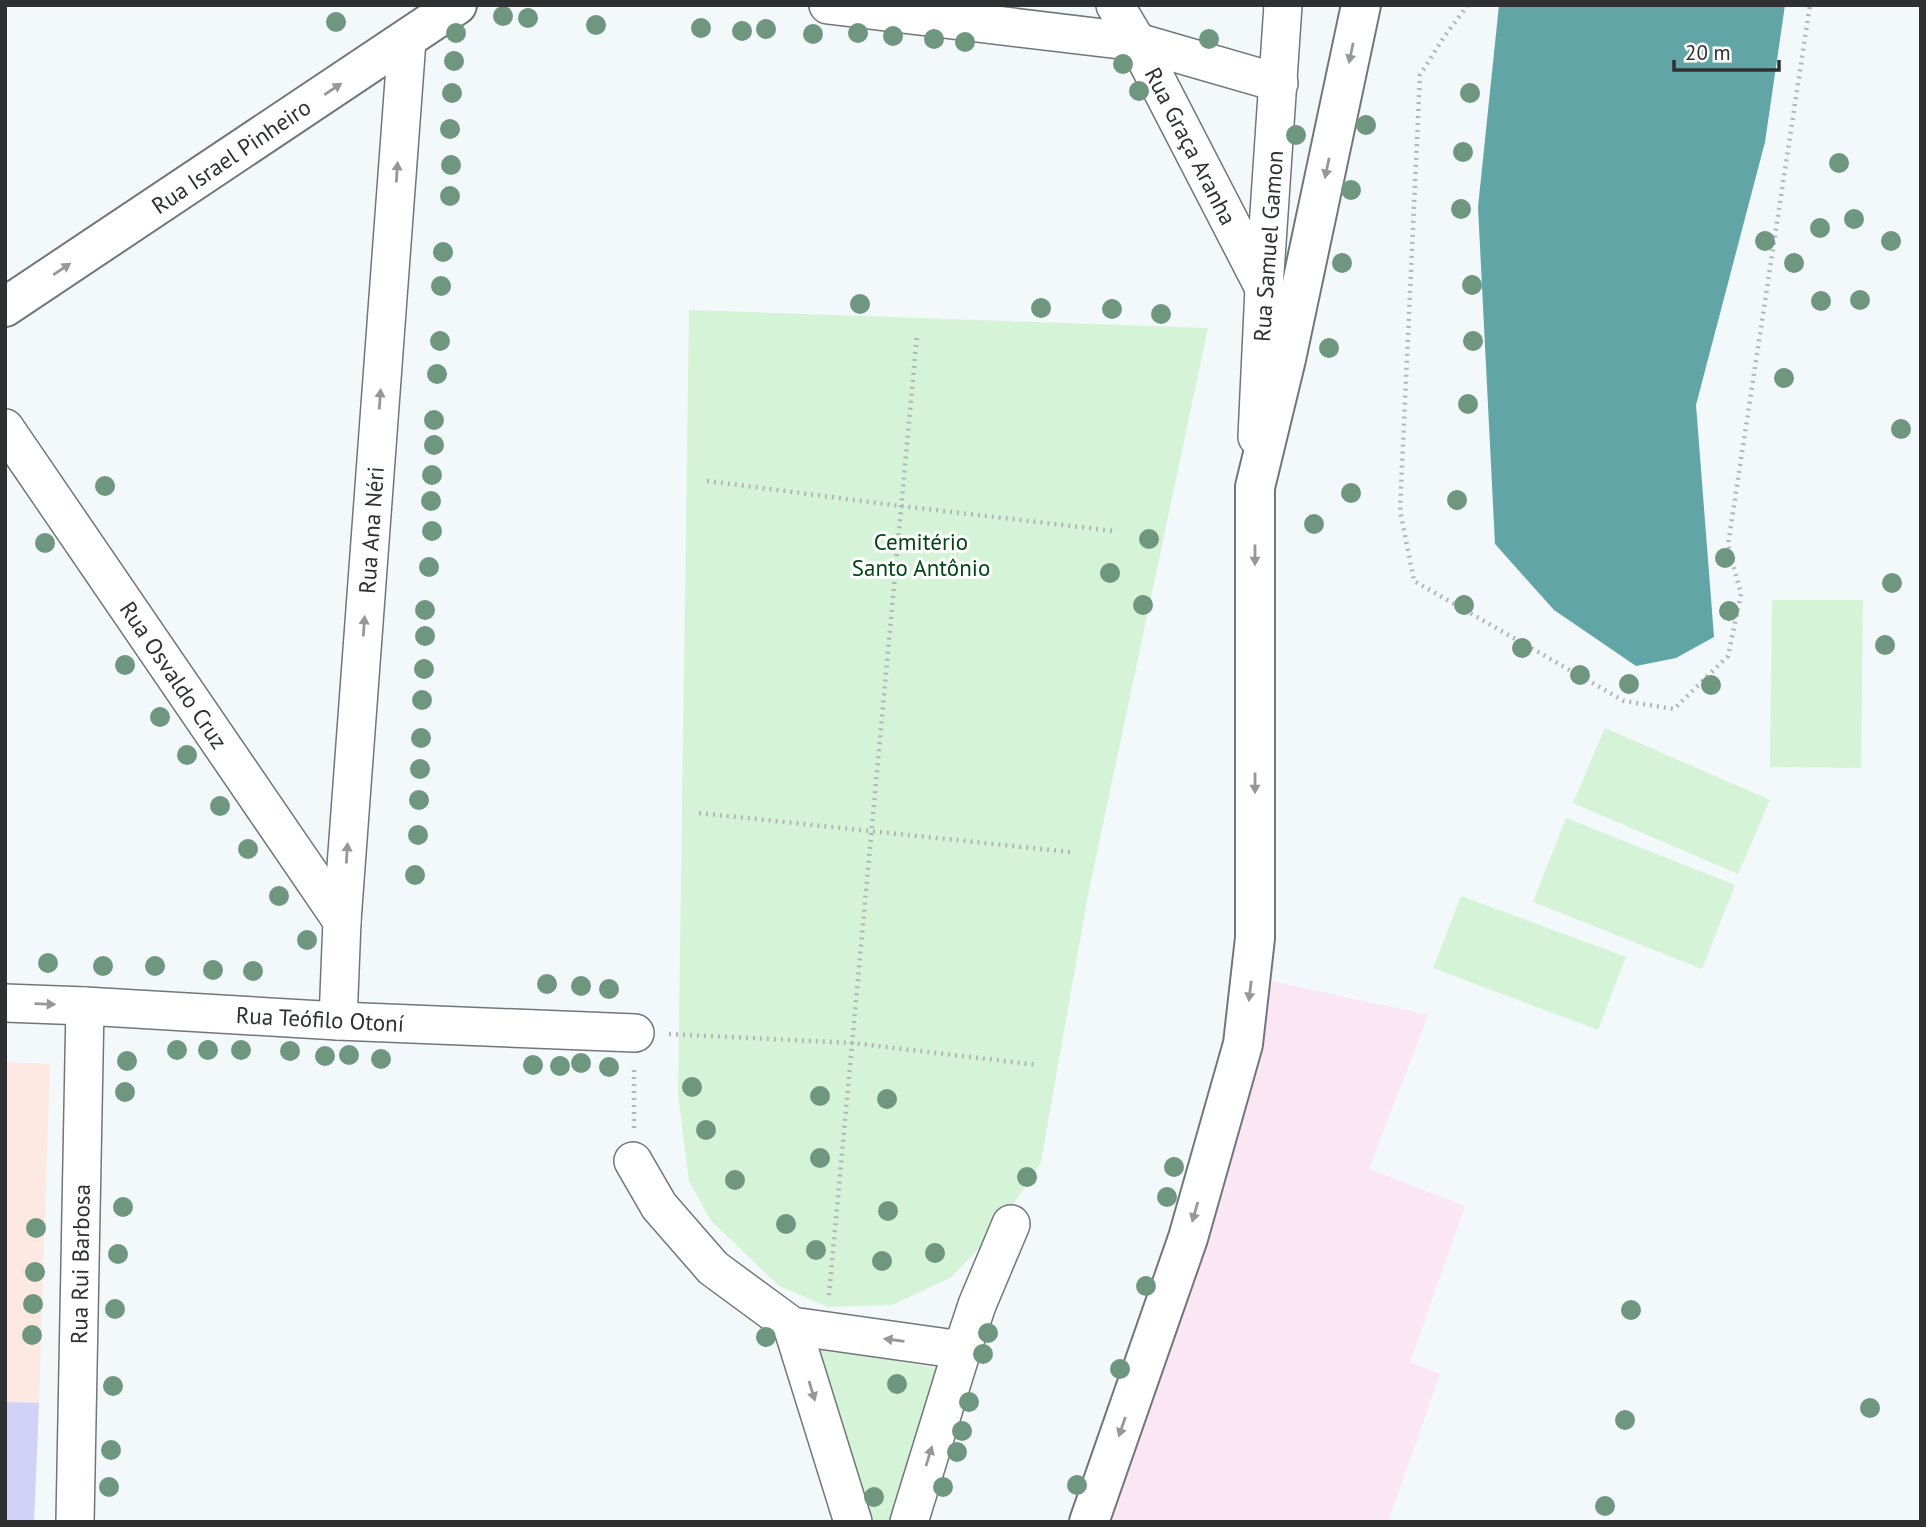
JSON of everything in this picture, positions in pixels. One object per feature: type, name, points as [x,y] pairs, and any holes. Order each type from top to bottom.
[{"type":"street","name":"Rua Israel Pinheiro","points":[[5,307],[457,5]]},
{"type":"street","points":[[828,5],[1137,42],[1279,83]]},
{"type":"street","name":"Rua Graça Aranha","points":[[1115,5],[1137,42],[1264,288]]},
{"type":"street","name":"Rua Samuel Gamon","points":[[1255,487],[1264,288],[1283,5]]},
{"type":"street","points":[[1088,1522],[1188,1238],[1243,1044],[1255,938],[1255,487],[1286,359],[1361,5]]},
{"type":"street","name":"Rua Ana Néri","points":[[338,1021],[342,921],[407,40]]},
{"type":"street","name":"Rua Osvaldo Cruz","points":[[5,428],[342,921]]},
{"type":"street","name":"Rua Teófilo Otoní","points":[[5,1003],[338,1021],[635,1033]]},
{"type":"street","name":"Rua Rui Barbosa","points":[[75,1522],[85,1006]]},
{"type":"street","points":[[633,1161],[659,1206],[713,1268],[809,1329],[962,1350]]},
{"type":"street","points":[[909,1522],[977,1305],[1011,1224]]},
{"type":"street","points":[[809,1329],[853,1522]]},
{"type":"path","points":[[1468,5],[1420,75],[1400,510],[1414,580],[1624,701],[1674,709],[1728,656],[1741,594],[1728,545],[1810,5]]},
{"type":"path","points":[[809,1329],[852,1042],[917,334]]},
{"type":"path","points":[[707,481],[1114,531]]},
{"type":"path","points":[[699,813],[1070,852]]},
{"type":"path","points":[[633,1161],[635,1033],[852,1042],[1038,1065]]},
{"type":"shaded area","points":[[1270,981],[1428,1015],[1369,1169],[1465,1206],[1410,1362],[1440,1374],[1388,1522],[1104,1522],[1262,1033]]},
{"type":"shaded area","points":[[5,1062],[50,1064],[39,1403],[5,1402]]},
{"type":"green space","name":"Cemitério Santo Antônio","points":[[689,310],[1208,328],[1088,895],[1041,1162],[997,1229],[952,1277],[892,1305],[828,1307],[779,1286],[711,1221],[689,1181],[678,1095]]},
{"type":"green space","points":[[1772,600],[1863,600],[1861,768],[1770,767]]},
{"type":"green space","points":[[1605,728],[1770,800],[1738,874],[1573,803]]},
{"type":"green space","points":[[1566,818],[1735,885],[1702,969],[1533,902]]},
{"type":"green space","points":[[1461,896],[1626,957],[1598,1030],[1433,968]]},
{"type":"green space","points":[[814,1346],[946,1370],[895,1522],[873,1522]]},
{"type":"water","points":[[1499,5],[1785,5],[1765,142],[1696,405],[1714,637],[1676,658],[1636,666],[1554,610],[1495,544],[1478,207]]},
{"type":"building","points":[[5,1402],[39,1403],[34,1522],[5,1522]]}]
